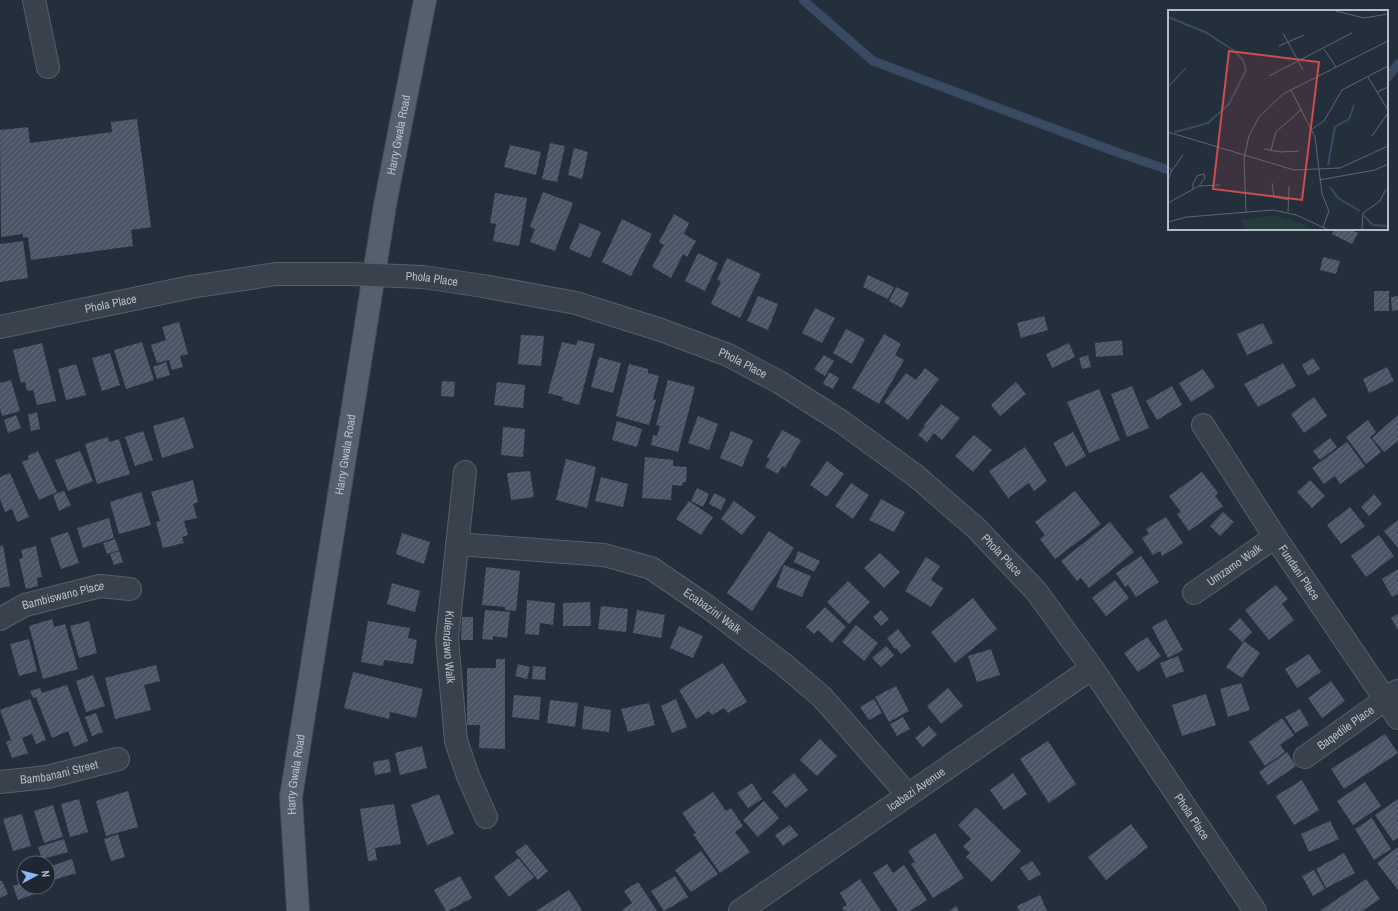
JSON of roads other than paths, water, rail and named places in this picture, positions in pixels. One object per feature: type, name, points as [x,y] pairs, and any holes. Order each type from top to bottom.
[{"type":"main road","name":"Harry Gwala Road","points":[[298,911],[291,797],[385,205],[425,0]]},
{"type":"street","points":[[34,0],[48,67]]},
{"type":"street","name":"Phola Place","points":[[0,328],[191,287],[276,274],[350,274],[423,277],[576,303],[640,323],[728,355],[779,382],[842,422],[916,476],[976,528],[1036,591],[1092,668],[1255,911]]},
{"type":"street","name":"Fundani Place","points":[[1203,425],[1275,537],[1392,695],[1398,718]]},
{"type":"street","name":"Kulendawo Walk","points":[[465,472],[447,639],[456,741],[468,776],[486,817]]},
{"type":"street","name":"Umzamo Walk","points":[[1194,594],[1275,537]]},
{"type":"street","name":"Ecabazini Walk","points":[[457,544],[604,555],[651,568],[708,607],[782,663],[822,697],[908,795]]},
{"type":"street","name":"Bambiswano Place","points":[[0,619],[25,605],[100,586],[130,589]]},
{"type":"street","name":"Icabazi Avenue","points":[[740,911],[1092,668]]},
{"type":"street","name":"Baqedile Place","points":[[1305,757],[1392,695]]},
{"type":"street","name":"Bambanani Street","points":[[0,782],[47,777],[118,759]]},
{"type":"waterway","points":[[803,0],[873,61],[1119,153],[1168,170]]},
{"type":"waterway","points":[[1388,77],[1398,64]]}]
